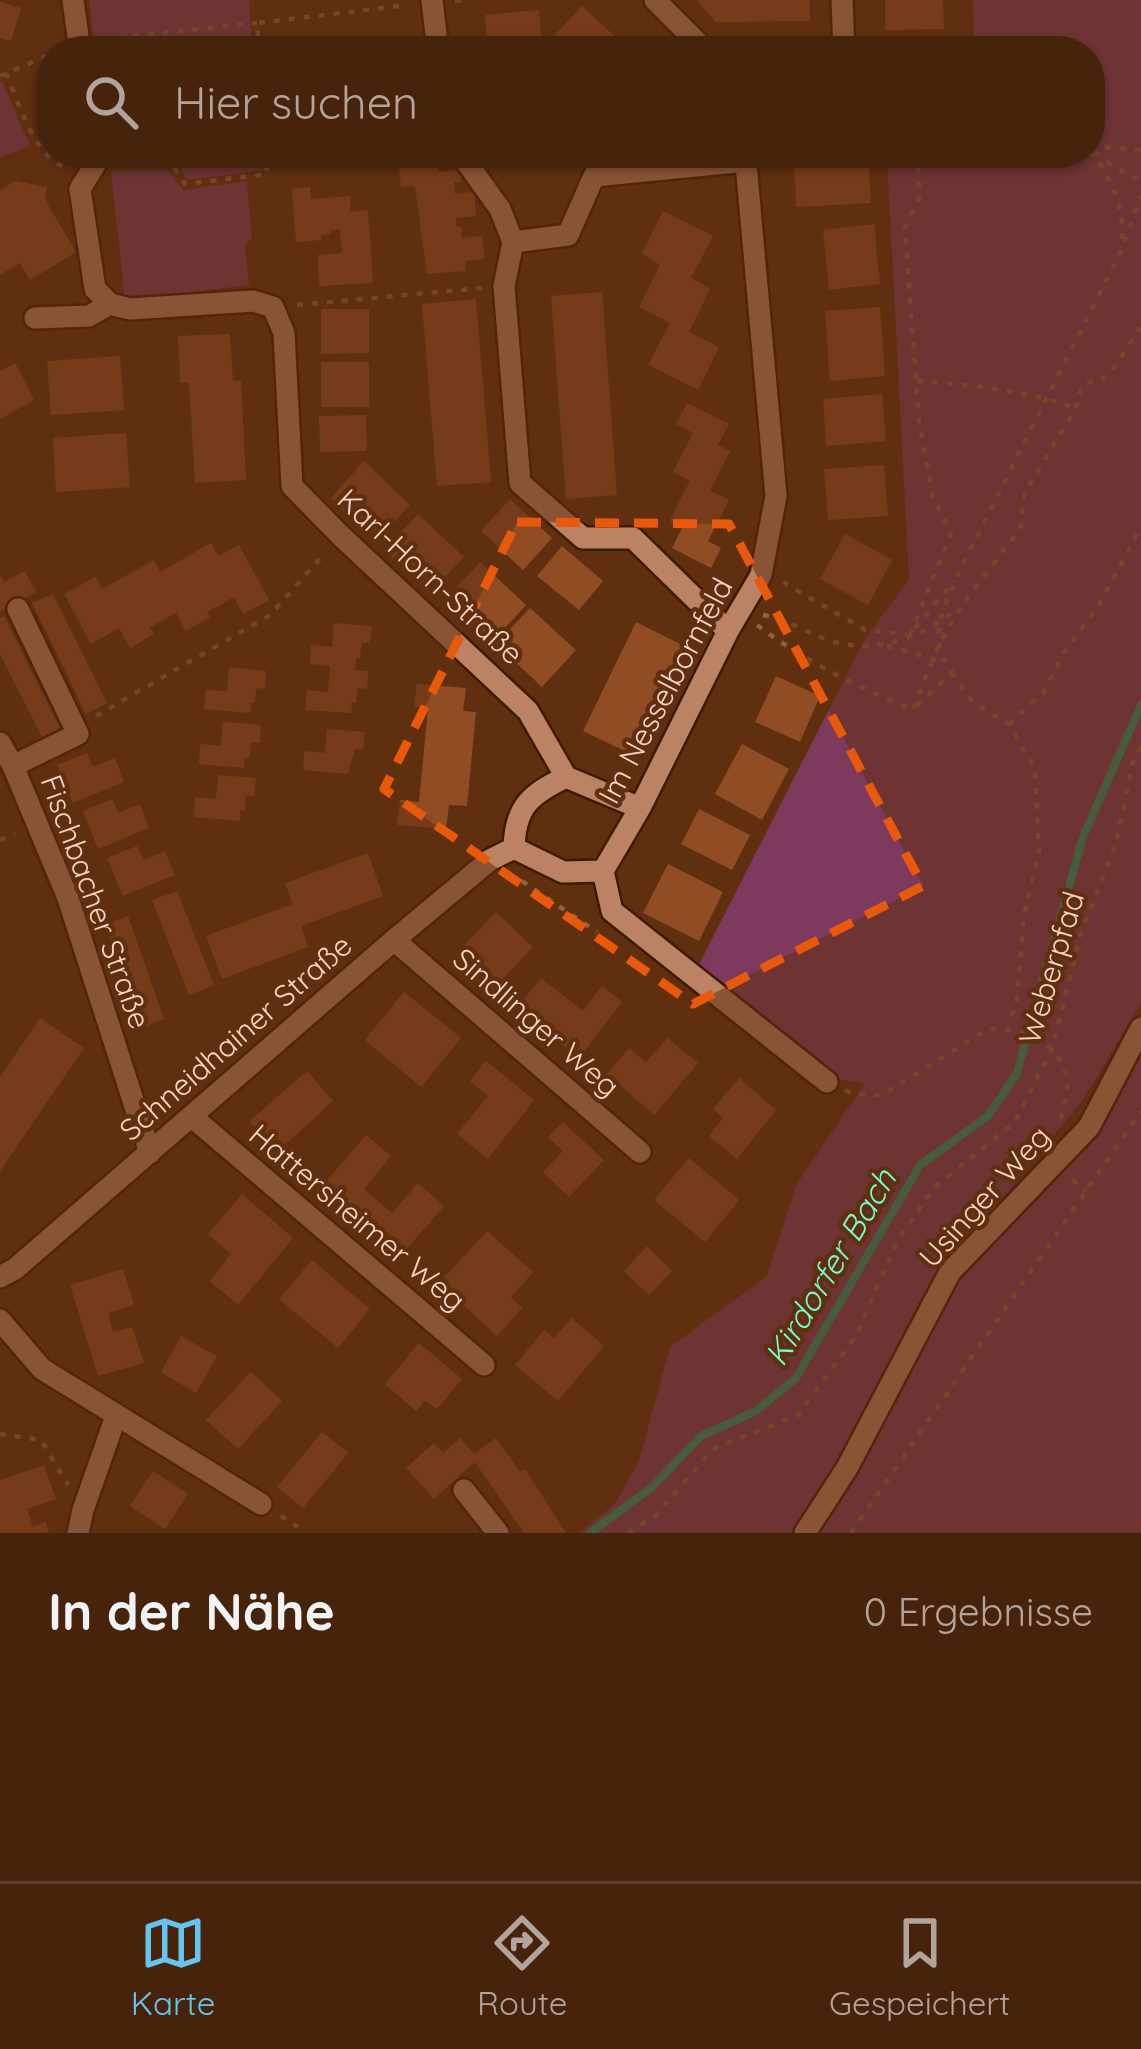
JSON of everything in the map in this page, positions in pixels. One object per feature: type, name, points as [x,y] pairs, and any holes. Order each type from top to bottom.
[{"type":"street","points":[[73,0],[78,36]]},
{"type":"street","points":[[655,0],[691,36]]},
{"type":"street","points":[[842,0],[843,36]]},
{"type":"street","points":[[432,1],[436,36]]},
{"type":"street","points":[[90,168],[80,189],[95,290],[110,304],[130,309],[253,301],[273,307]]},
{"type":"street","points":[[471,168],[500,209],[513,242],[504,286],[520,483],[583,538],[633,538],[734,621]]},
{"type":"street","points":[[513,242],[568,236],[594,176],[658,168]]},
{"type":"street","name":"Im Nesselbornfeld","points":[[603,871],[760,575],[776,496],[746,168]]},
{"type":"street","points":[[35,318],[89,316],[110,304]]},
{"type":"street","name":"Karl-Horn-Straße","points":[[273,307],[284,333],[292,486],[528,711],[566,777]]},
{"type":"street","points":[[13,766],[78,734],[18,609]]},
{"type":"street","name":"Fischbacher Straße","points":[[0,743],[68,898],[150,1153]]},
{"type":"street","points":[[640,808],[566,777],[536,792],[514,824],[514,848],[563,872],[603,871],[612,911],[827,1082]]},
{"type":"street","name":"Schneidhainer Straße","points":[[0,1277],[15,1269],[394,940],[490,860],[514,848]]},
{"type":"street","name":"Sindlinger Weg","points":[[394,940],[640,1152]]},
{"type":"street","name":"Usinger Weg","points":[[805,1533],[847,1468],[950,1272],[1089,1127],[1141,1028]]},
{"type":"street","name":"Hattersheimer Weg","points":[[191,1116],[484,1365]]},
{"type":"street","points":[[0,1320],[42,1369],[261,1504]]},
{"type":"street","points":[[80,1522],[116,1416]]},
{"type":"street","points":[[464,1490],[498,1533]]},
{"type":"path","points":[[156,36],[469,0]]},
{"type":"path","points":[[257,23],[258,36]]},
{"type":"path","points":[[36,61],[3,75],[36,140]]},
{"type":"path","points":[[1105,149],[1141,150]]},
{"type":"path","points":[[1105,160],[1141,181]]},
{"type":"path","points":[[175,168],[184,184],[267,174],[267,168]]},
{"type":"path","points":[[910,635],[951,533],[933,497],[919,422],[905,228],[920,199],[919,168]]},
{"type":"path","points":[[1104,168],[1123,226],[1121,251]]},
{"type":"path","points":[[1008,1028],[1017,998],[1024,916],[1039,851],[1036,769],[1009,724],[973,703],[952,673],[938,646],[939,624],[956,578],[1121,251],[1141,196]]},
{"type":"path","points":[[273,307],[504,286]]},
{"type":"path","points":[[914,710],[938,646],[1021,527],[1024,494],[1076,408],[1082,385],[1108,376],[1141,327]]},
{"type":"path","points":[[917,381],[988,386],[1076,408]]},
{"type":"path","points":[[1009,724],[1042,693],[1099,605],[1141,527]]},
{"type":"path","points":[[76,728],[270,615],[340,536]]},
{"type":"path","points":[[910,635],[956,578]]},
{"type":"path","points":[[776,598],[783,581],[865,629],[910,635]]},
{"type":"path","points":[[886,646],[939,624],[963,604]]},
{"type":"path","points":[[734,621],[770,616],[830,641],[886,646],[945,662]]},
{"type":"path","points":[[734,621],[914,710]]},
{"type":"path","points":[[914,710],[952,673]]},
{"type":"path","name":"Weberpfad","points":[[628,1533],[655,1516],[713,1449],[798,1415],[856,1336],[897,1241],[935,1187],[1015,1122],[1052,1049],[1081,934],[1116,843],[1134,757],[1141,747]]},
{"type":"path","points":[[1020,1032],[1052,1049],[1064,1064],[1068,1087],[1060,1122]]},
{"type":"path","points":[[851,1533],[1141,1112]]},
{"type":"path","points":[[1052,1164],[1086,1191]]},
{"type":"path","points":[[0,1434],[41,1440],[80,1522]]},
{"type":"highlighted area","points":[[517,522],[729,524],[923,886],[693,1004],[384,789]]},
{"type":"shaded area","points":[[89,0],[249,0],[252,36],[93,36]]},
{"type":"shaded area","points":[[973,0],[1141,0],[1141,1003],[1083,1100],[941,1272],[839,1465],[793,1533],[579,1533],[615,1504],[639,1461],[670,1347],[767,1276],[796,1185],[865,1083],[814,1076],[690,982],[866,637],[909,580],[888,168],[1105,168],[1105,36],[974,36]]},
{"type":"shaded area","points":[[0,82],[30,146],[0,157]]},
{"type":"shaded area","points":[[181,168],[263,168],[263,170],[187,180]]},
{"type":"shaded area","points":[[168,170],[183,190],[247,181],[252,238],[245,246],[249,285],[125,300],[111,171]]},
{"type":"shaded area","points":[[1141,1056],[1141,1533],[815,1533],[956,1280],[1081,1150]]},
{"type":"building","points":[[696,0],[810,0],[810,21],[716,22]]},
{"type":"building","points":[[885,0],[943,0],[944,29],[885,30]]},
{"type":"building","points":[[0,2],[21,8],[11,41],[0,38]]},
{"type":"building","points":[[582,6],[614,36],[554,36]]},
{"type":"building","points":[[539,10],[541,36],[487,36],[485,15]]},
{"type":"building","points":[[399,168],[460,170],[455,194],[474,192],[476,216],[456,218],[456,227],[461,227],[462,238],[482,236],[485,259],[465,261],[465,271],[427,274],[415,186],[401,187]]},
{"type":"building","points":[[794,168],[869,168],[871,203],[796,207]]},
{"type":"building","points":[[15,181],[47,187],[45,200],[76,252],[30,280],[20,263],[0,275],[0,190]]},
{"type":"building","points":[[310,187],[311,199],[350,196],[350,212],[368,210],[373,283],[319,286],[318,255],[342,253],[340,229],[321,235],[321,240],[296,242],[292,189]]},
{"type":"building","points":[[663,211],[713,236],[691,278],[710,289],[689,332],[719,347],[698,390],[648,365],[670,323],[639,307],[660,265],[642,253]]},
{"type":"building","points":[[874,224],[880,284],[829,290],[823,230]]},
{"type":"building","points":[[602,292],[617,495],[566,499],[551,296]]},
{"type":"building","points":[[476,299],[491,482],[437,486],[422,304]]},
{"type":"building","points":[[880,307],[885,376],[830,381],[825,311]]},
{"type":"building","points":[[321,309],[369,309],[369,353],[321,354]]},
{"type":"building","points":[[230,334],[233,381],[241,380],[246,480],[195,483],[189,383],[180,383],[178,336]]},
{"type":"building","points":[[120,356],[124,410],[51,415],[47,361]]},
{"type":"building","points":[[321,362],[369,362],[369,407],[321,407]]},
{"type":"building","points":[[15,363],[34,400],[0,419],[0,371]]},
{"type":"building","points":[[882,394],[886,441],[826,446],[823,399]]},
{"type":"building","points":[[687,403],[729,424],[718,445],[730,451],[710,491],[729,500],[708,541],[721,548],[711,568],[672,548],[682,528],[669,522],[690,481],[673,472],[693,433],[676,424]]},
{"type":"building","points":[[366,415],[367,451],[320,452],[319,416]]},
{"type":"building","points":[[126,433],[130,487],[56,492],[53,438]]},
{"type":"building","points":[[364,461],[410,505],[376,541],[331,498]]},
{"type":"building","points":[[884,465],[888,516],[828,520],[824,469]]},
{"type":"building","points":[[510,499],[552,538],[523,570],[481,531]]},
{"type":"building","points":[[418,514],[464,557],[430,593],[384,550]]},
{"type":"building","points":[[845,534],[892,560],[868,605],[820,579]]},
{"type":"building","points":[[211,543],[218,556],[239,545],[269,600],[243,614],[234,597],[186,631],[176,613],[150,627],[154,634],[130,648],[119,628],[91,644],[64,594],[96,577],[102,589],[154,560],[160,572]]},
{"type":"building","points":[[562,546],[603,581],[579,610],[537,576]]},
{"type":"building","points":[[480,562],[526,605],[493,641],[447,598]]},
{"type":"building","points":[[25,571],[36,592],[0,611],[0,575],[4,582]]},
{"type":"building","points":[[53,594],[107,703],[86,714],[32,603]]},
{"type":"building","points":[[530,608],[576,650],[542,687],[496,644]]},
{"type":"building","points":[[4,616],[61,730],[43,739],[0,654],[0,618]]},
{"type":"building","points":[[636,622],[684,646],[631,754],[583,731]]},
{"type":"building","points":[[334,623],[372,626],[370,643],[362,643],[355,670],[368,671],[367,689],[358,688],[351,713],[305,710],[307,690],[328,692],[330,666],[310,664],[311,645],[332,647]]},
{"type":"building","points":[[229,667],[266,671],[265,689],[256,688],[250,713],[204,709],[206,690],[227,691]]},
{"type":"building","points":[[776,676],[820,696],[800,742],[755,722]]},
{"type":"building","points":[[417,684],[466,688],[463,711],[476,712],[467,806],[449,805],[446,829],[397,825],[400,800],[419,802],[428,708],[414,707]]},
{"type":"building","points":[[223,722],[261,725],[260,743],[251,742],[244,768],[199,764],[200,744],[221,746]]},
{"type":"building","points":[[327,729],[365,732],[363,749],[355,749],[348,774],[303,770],[304,751],[325,753]]},
{"type":"building","points":[[742,744],[789,769],[762,820],[715,794]]},
{"type":"building","points":[[87,753],[93,767],[115,758],[124,782],[73,803],[57,765]]},
{"type":"building","points":[[218,775],[256,778],[254,796],[246,795],[240,821],[194,817],[195,797],[216,799]]},
{"type":"building","points":[[112,799],[118,813],[140,804],[149,828],[98,849],[83,811]]},
{"type":"building","points":[[699,809],[750,835],[732,870],[681,844]]},
{"type":"building","points":[[137,846],[143,860],[165,851],[175,875],[123,896],[107,858]]},
{"type":"building","points":[[368,853],[383,896],[301,926],[308,947],[222,979],[206,936],[293,904],[285,883]]},
{"type":"building","points":[[668,864],[723,892],[699,941],[643,913]]},
{"type":"building","points":[[177,891],[214,985],[189,995],[152,900]]},
{"type":"building","points":[[496,912],[533,947],[492,990],[455,955]]},
{"type":"building","points":[[128,916],[164,1019],[141,1028],[105,924]]},
{"type":"building","points":[[541,978],[583,1011],[602,986],[622,1002],[579,1058],[516,1009]]},
{"type":"building","points":[[404,992],[461,1038],[421,1087],[365,1040]]},
{"type":"building","points":[[40,1018],[84,1048],[0,1171],[0,1077]]},
{"type":"building","points":[[667,1038],[698,1063],[654,1115],[607,1074],[629,1048],[646,1062]]},
{"type":"building","points":[[486,1061],[534,1100],[488,1159],[457,1134],[488,1096],[470,1081]]},
{"type":"building","points":[[307,1071],[333,1101],[277,1152],[249,1122]]},
{"type":"building","points":[[739,1078],[776,1110],[737,1159],[709,1136],[723,1118],[713,1109]]},
{"type":"building","points":[[563,1122],[604,1160],[569,1197],[543,1172],[563,1151],[548,1137]]},
{"type":"building","points":[[366,1135],[391,1156],[364,1189],[392,1213],[418,1183],[444,1206],[402,1254],[323,1185]]},
{"type":"building","points":[[689,1158],[739,1200],[705,1242],[654,1200]]},
{"type":"building","points":[[242,1194],[293,1238],[238,1305],[210,1281],[231,1254],[208,1234]]},
{"type":"building","points":[[487,1231],[533,1272],[511,1297],[522,1308],[497,1336],[439,1283]]},
{"type":"building","points":[[647,1246],[672,1271],[649,1295],[624,1271]]},
{"type":"building","points":[[312,1260],[370,1309],[338,1348],[279,1299]]},
{"type":"building","points":[[123,1269],[134,1305],[108,1313],[113,1332],[132,1327],[144,1363],[98,1376],[70,1285]]},
{"type":"building","points":[[571,1318],[604,1346],[558,1401],[515,1365],[544,1330],[554,1338]]},
{"type":"building","points":[[181,1336],[217,1356],[196,1393],[161,1372]]},
{"type":"building","points":[[419,1343],[462,1379],[437,1409],[425,1400],[416,1411],[385,1384]]},
{"type":"building","points":[[251,1372],[282,1401],[238,1449],[206,1420]]},
{"type":"building","points":[[322,1432],[348,1453],[303,1508],[277,1487]]},
{"type":"building","points":[[460,1438],[474,1454],[496,1438],[520,1472],[525,1469],[566,1533],[524,1533],[475,1462],[434,1499],[406,1468],[434,1443],[443,1453]]},
{"type":"building","points":[[44,1465],[56,1499],[27,1509],[33,1527],[46,1522],[49,1533],[0,1533],[0,1480]]},
{"type":"building","points":[[153,1471],[188,1494],[165,1529],[130,1506]]},
{"type":"waterway","name":"Kirdorfer Bach","points":[[1030,1025],[1083,837],[1141,705]]},
{"type":"waterway","name":"Kirdorfer Bach","points":[[590,1533],[652,1487],[701,1436],[756,1411],[796,1378],[920,1165],[988,1116],[1017,1073],[1025,1044]]}]
